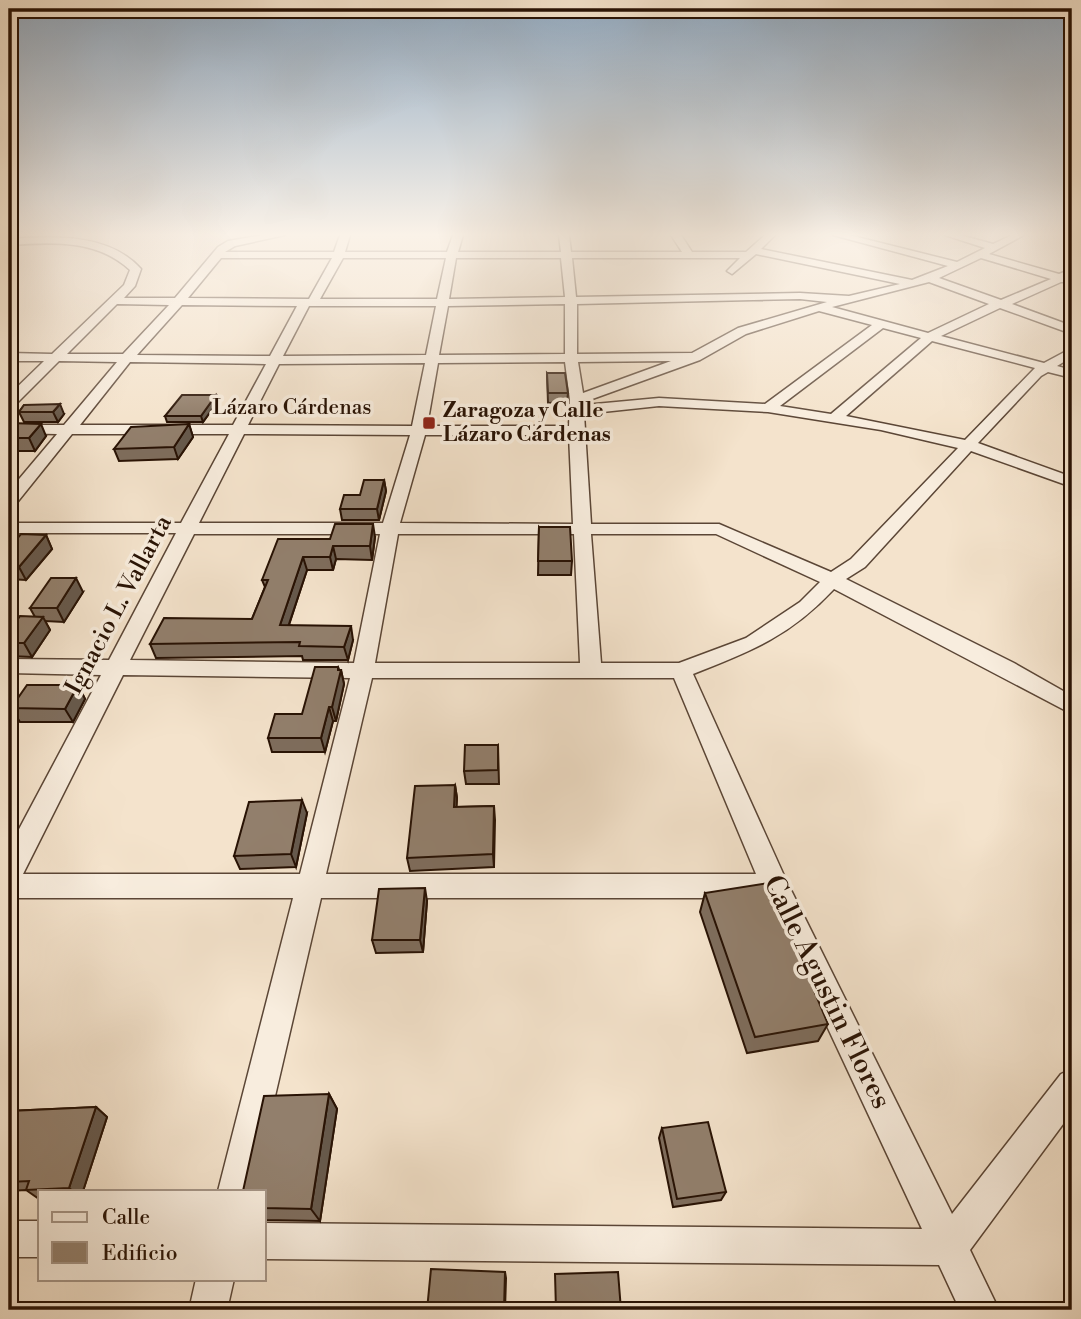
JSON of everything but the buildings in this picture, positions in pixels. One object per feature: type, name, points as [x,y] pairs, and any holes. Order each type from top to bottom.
[{"type":"street","points":[[9,403],[116,297]]},
{"type":"street","points":[[9,501],[127,358],[184,297]]},
{"type":"street","name":"Ignacio L. Vallarta","points":[[9,874],[241,429],[274,360],[312,297]]},
{"type":"street","points":[[234,1190],[363,671],[390,527],[419,430],[443,297]]},
{"type":"street","points":[[570,297],[570,358],[577,405],[576,431],[591,670]]},
{"type":"street","points":[[111,301],[442,303],[779,297]]},
{"type":"street","points":[[807,297],[852,300]]},
{"type":"street","points":[[577,405],[695,357],[712,344],[746,331],[865,297]]},
{"type":"street","points":[[986,297],[1072,330]]},
{"type":"street","points":[[835,418],[931,336],[990,307],[1020,297]]},
{"type":"street","points":[[822,309],[1072,374]]},
{"type":"street","points":[[768,408],[881,324]]},
{"type":"street","points":[[9,666],[363,671],[681,670],[753,643],[807,606],[832,580],[858,564],[1044,367],[1072,352]]},
{"type":"street","points":[[9,357],[274,360],[695,357]]},
{"type":"street","points":[[577,405],[659,402],[768,408],[835,418],[971,446],[1072,482]]},
{"type":"street","name":"Lázaro Cárdenas","points":[[9,429],[576,431]]},
{"type":"street","points":[[9,528],[719,529],[832,580],[1006,668],[1072,706]]},
{"type":"street","name":"Calle Agustin Flores","points":[[681,670],[775,886],[980,1310]]},
{"type":"street","points":[[9,886],[775,886]]},
{"type":"street","points":[[266,1241],[950,1247],[1072,1085]]},
{"type":"street","points":[[9,1239],[38,1239]]},
{"type":"street","points":[[208,1310],[215,1280]]},
{"type":"place","name":"Zaragoza y Calle Lázaro Cárdenas","points":[[429,423]]}]
